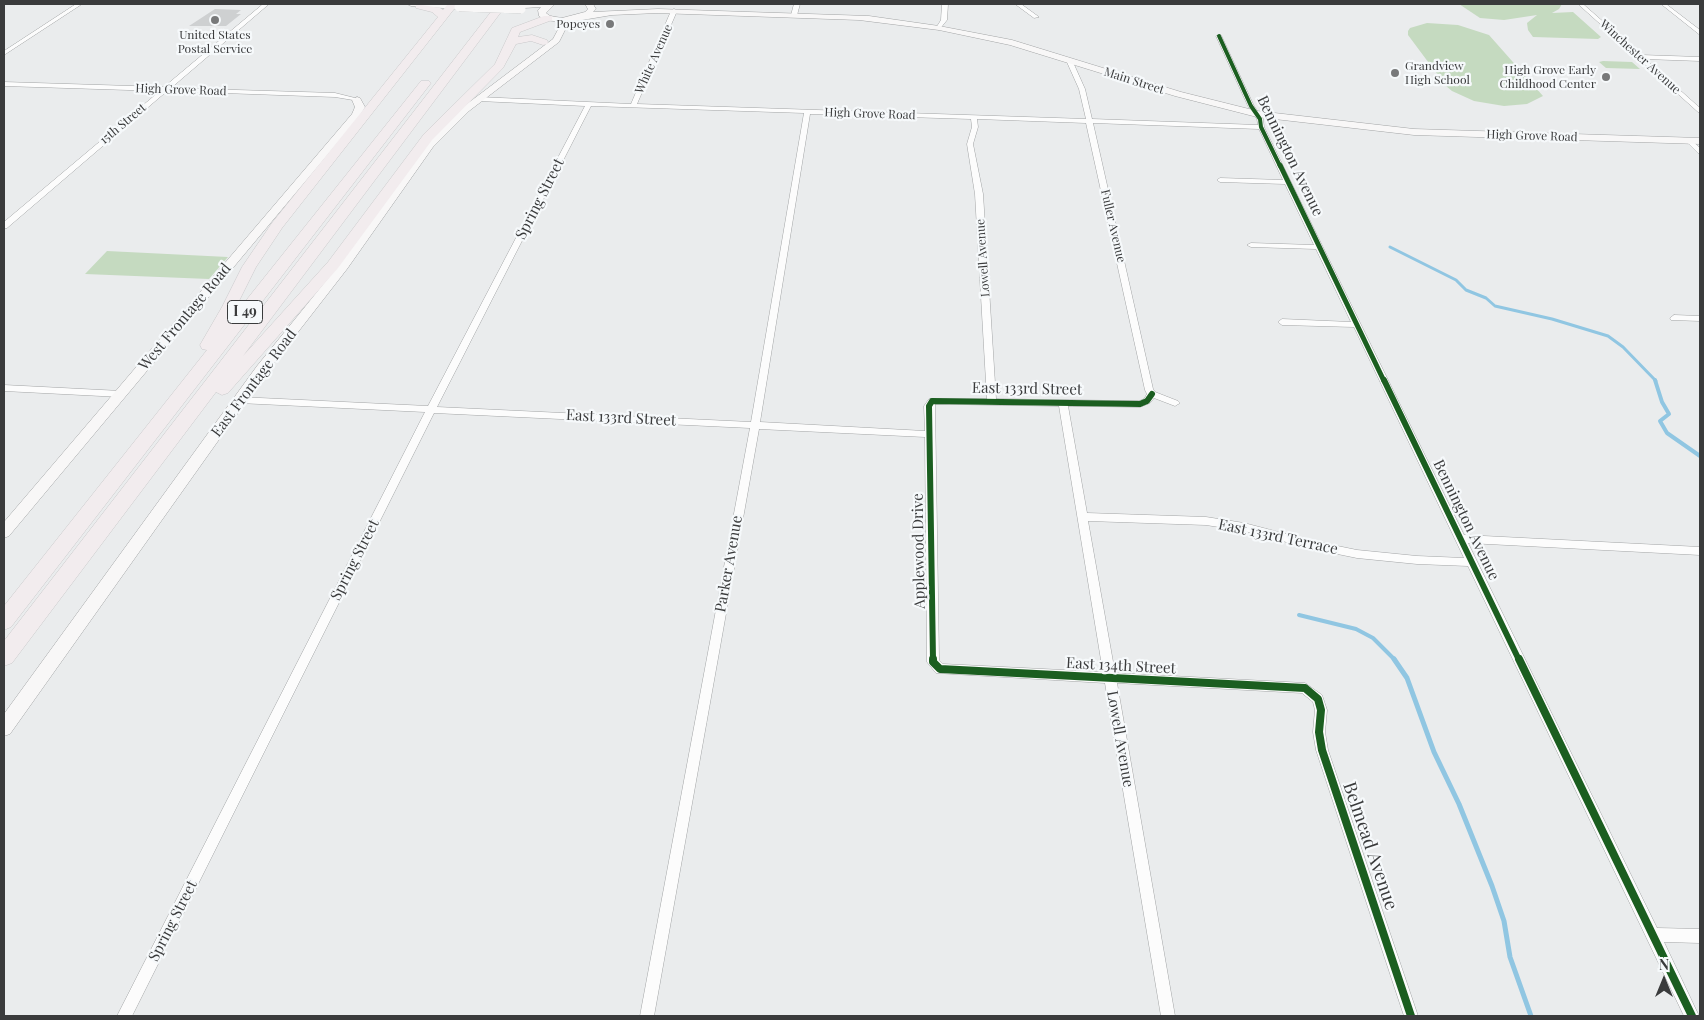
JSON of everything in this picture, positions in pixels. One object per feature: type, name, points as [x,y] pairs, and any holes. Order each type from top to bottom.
[{"type":"highway","name":"I 49","points":[[4,621],[487,4]]},
{"type":"highway","name":"I 49","points":[[4,657],[502,4]]},
{"type":"highway","points":[[415,5],[436,10],[454,8]]},
{"type":"highway","points":[[169,411],[230,307],[249,267],[277,226],[454,8]]},
{"type":"highway","points":[[172,436],[202,410],[320,280],[350,244],[428,137],[499,66],[506,56],[514,33],[520,28],[547,16]]},
{"type":"highway","points":[[511,42],[547,36]]},
{"type":"street","points":[[4,53],[78,4]]},
{"type":"street","name":"15th Street","points":[[4,226],[266,4]]},
{"type":"street","points":[[400,4],[415,5]]},
{"type":"street","points":[[454,8],[523,8],[550,4]]},
{"type":"street","points":[[547,36],[547,16],[544,7],[550,4]]},
{"type":"street","points":[[794,15],[797,4]]},
{"type":"street","points":[[939,28],[944,20],[945,4]]},
{"type":"street","points":[[1018,4],[1036,17]]},
{"type":"street","name":"Winchester Avenue","points":[[1580,4],[1700,110]]},
{"type":"street","points":[[1663,4],[1700,32]]},
{"type":"street","name":"Main Street","points":[[590,5],[607,9],[646,9],[658,11]]},
{"type":"street","name":"East Frontage Road","points":[[4,728],[262,369],[343,267],[430,145],[457,116],[556,40],[564,25],[590,12],[590,5]]},
{"type":"street","points":[[523,8],[547,16]]},
{"type":"street","name":"Main Street","points":[[547,16],[578,18],[604,13],[674,11],[860,18],[884,23],[939,28],[1012,43],[1178,94],[1258,114],[1364,128]]},
{"type":"street","name":"White Avenue","points":[[633,106],[674,11]]},
{"type":"street","name":"East Frontage Road","points":[[528,60],[547,36]]},
{"type":"street","name":"Bennington Avenue","points":[[1219,36],[1251,106],[1258,114],[1261,127],[1692,1016]]},
{"type":"street","points":[[1642,57],[1700,59]]},
{"type":"street","name":"Fuller Avenue","points":[[1069,60],[1082,89],[1149,390],[1152,394]]},
{"type":"street","name":"High Grove Road","points":[[4,84],[335,95],[357,100]]},
{"type":"street","name":"High Grove Road","points":[[479,99],[1261,127]]},
{"type":"street","name":"West Frontage Road","points":[[4,532],[356,115],[360,107],[357,100]]},
{"type":"street","name":"Spring Street","points":[[124,1016],[432,408],[589,104]]},
{"type":"street","name":"Parker Avenue","points":[[647,1016],[754,425],[807,112]]},
{"type":"street","name":"Lowell Avenue","points":[[974,117],[975,127],[970,144],[979,194],[992,401]]},
{"type":"street","name":"High Grove Road","points":[[1364,128],[1414,132],[1700,141]]},
{"type":"street","points":[[1688,140],[1700,152]]},
{"type":"street","points":[[1220,180],[1288,182]]},
{"type":"street","points":[[1250,245],[1320,247]]},
{"type":"street","points":[[1674,318],[1700,319]]},
{"type":"street","points":[[1282,322],[1357,325]]},
{"type":"street","points":[[4,388],[121,394]]},
{"type":"street","points":[[1152,394],[1175,403]]},
{"type":"street","name":"East 133rd Street","points":[[240,400],[929,434],[928,406],[932,401],[1140,404],[1147,401],[1152,394]]},
{"type":"street","name":"Lowell Avenue","points":[[1063,403],[1168,1016]]},
{"type":"street","name":"Applewood Drive","points":[[929,434],[933,662],[937,665]]},
{"type":"street","name":"East 133rd Terrace","points":[[1082,517],[1206,521],[1244,527],[1356,554],[1417,560],[1472,562]]},
{"type":"street","points":[[1461,539],[1700,551]]},
{"type":"street","name":"East 134th Street","points":[[937,665],[940,669],[1305,688]]},
{"type":"street","name":"Belmead Avenue","points":[[1305,688],[1318,699],[1321,710],[1319,732],[1322,750],[1411,1016]]},
{"type":"street","points":[[1652,935],[1700,936]]},
{"type":"green space","points":[[1459,4],[1562,4],[1559,9],[1552,13],[1573,12],[1601,37],[1598,39],[1533,37],[1528,30],[1527,23],[1537,15],[1504,20],[1480,18]]},
{"type":"green space","points":[[1427,23],[1458,25],[1489,35],[1543,96],[1527,104],[1504,106],[1474,101],[1452,91],[1446,86],[1408,35],[1410,28]]},
{"type":"green space","points":[[1599,62],[1632,62],[1640,69],[1606,68]]},
{"type":"green space","points":[[107,251],[228,257],[209,279],[85,274]]},
{"type":"building","name":"United States Postal Service","points":[[215,9],[241,10],[236,14],[241,14],[226,26],[189,26]]},
{"type":"waterway","points":[[1390,247],[1456,280],[1466,290],[1486,298],[1495,306],[1552,319],[1608,336],[1623,347],[1656,381]]},
{"type":"waterway","points":[[1655,380],[1662,402],[1669,414],[1660,421],[1667,433],[1700,456]]},
{"type":"waterway","points":[[1299,615],[1356,629],[1373,638],[1394,659]]},
{"type":"waterway","points":[[1394,659],[1407,678],[1434,752],[1459,804],[1492,886],[1504,921],[1510,957],[1531,1016]]},
{"type":"cycle path","points":[[1219,36],[1251,106],[1260,119],[1261,127],[1692,1016]]},
{"type":"cycle path","points":[[1152,394],[1147,401],[1140,404],[932,401],[929,406],[933,662],[940,669],[1305,688],[1318,699],[1321,710],[1319,732],[1322,750],[1411,1016]]},
{"type":"place","name":"United States Postal Service","points":[[215,20]]},
{"type":"place","name":"Popeyes","points":[[610,24]]},
{"type":"place","name":"Grandview High School","points":[[1395,73]]},
{"type":"place","name":"High Grove Early Childhood Center","points":[[1606,77]]}]
